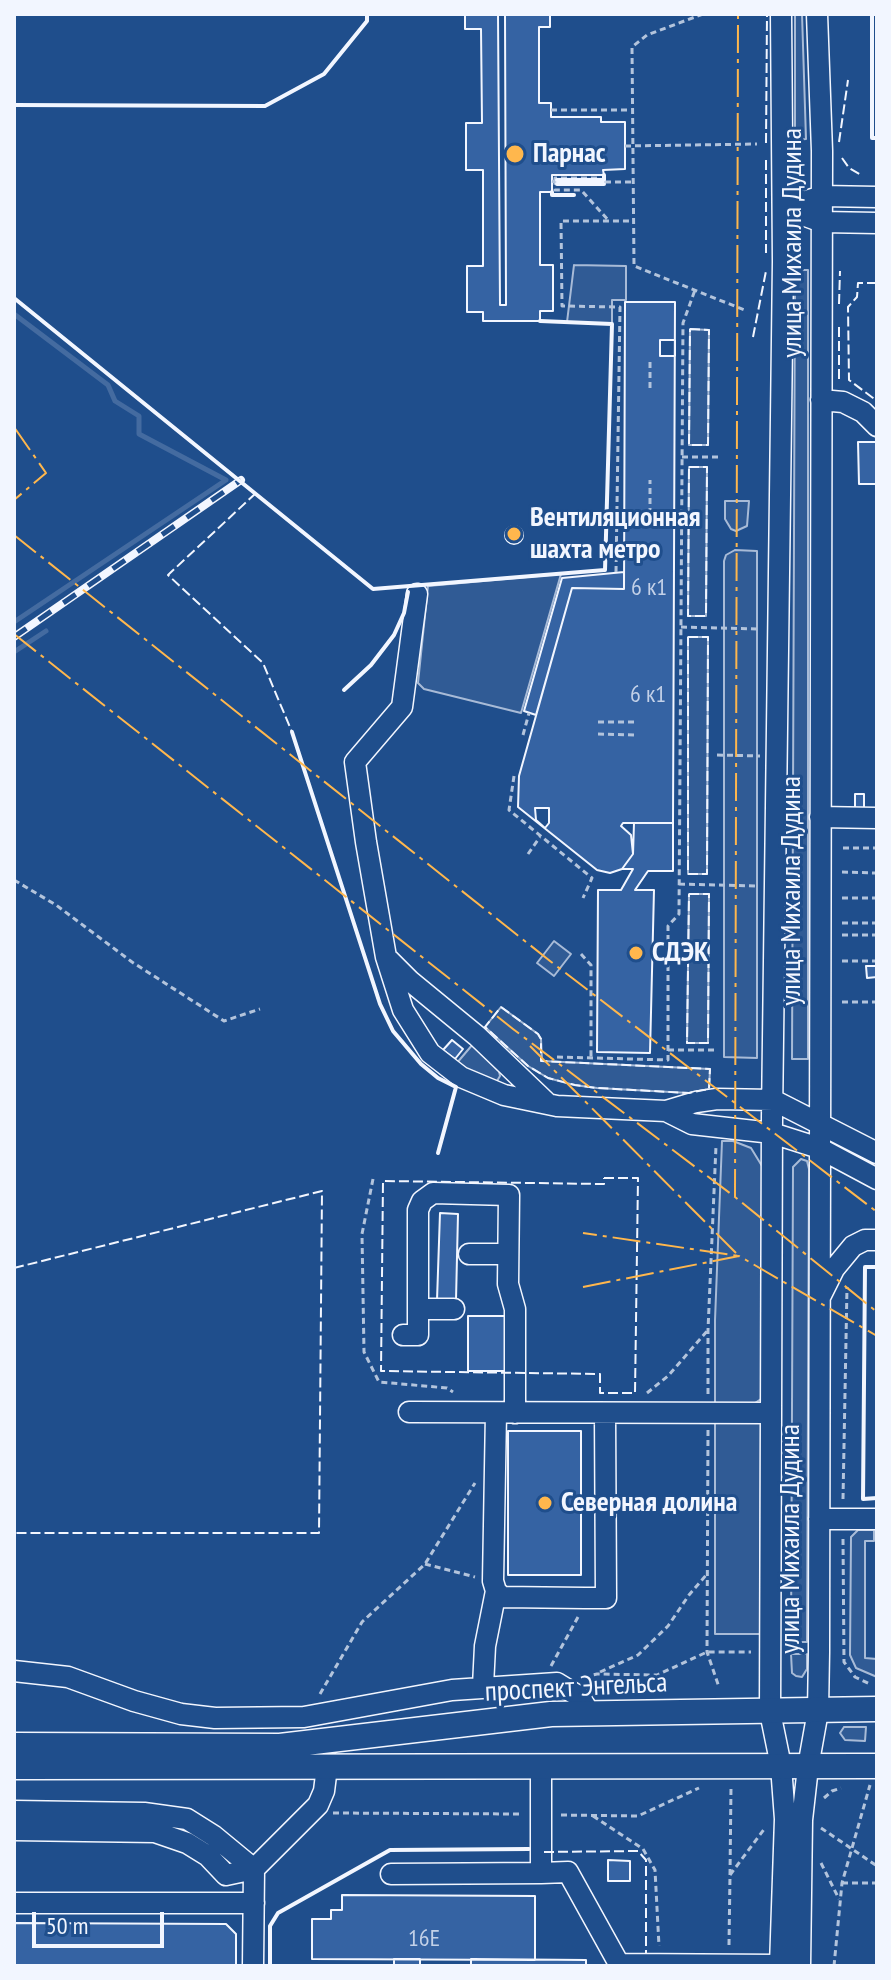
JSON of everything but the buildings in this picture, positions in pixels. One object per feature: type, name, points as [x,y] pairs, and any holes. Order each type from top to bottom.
[{"type":"main road","name":"проспект Энгельса","points":[[279,1756],[551,1714],[877,1709]]},
{"type":"main road","points":[[14,1745],[279,1756],[327,1767],[781,1766],[808,1767],[872,1778]]},
{"type":"main road","points":[[14,1767],[279,1756]]},
{"type":"street","name":"улица Михаила Дудина","points":[[781,14],[784,208],[772,1133],[770,1712],[781,1766],[785,1819],[787,1966]]},
{"type":"street","name":"улица Михаила Дудина","points":[[787,1966],[808,1767],[818,1711],[822,196],[817,14]]},
{"type":"street","points":[[784,208],[822,196],[877,197]]},
{"type":"street","points":[[784,208],[822,222],[877,223]]},
{"type":"street","points":[[821,400],[843,402],[863,412],[877,426]]},
{"type":"street","points":[[417,594],[402,707],[355,762],[386,957],[403,1010],[430,1053],[461,1077],[475,1083],[504,1095],[557,1106],[666,1111],[717,1099],[773,1100],[877,1153]]},
{"type":"street","points":[[820,817],[876,818]]},
{"type":"street","points":[[386,957],[477,1036],[547,1103]]},
{"type":"street","points":[[666,1111],[692,1124],[772,1133],[819,1148],[877,1179]]},
{"type":"street","points":[[403,1335],[418,1335],[418,1210],[426,1196],[433,1193],[509,1195],[508,1284],[515,1309],[498,1413],[495,1586],[485,1646],[483,1686]]},
{"type":"street","points":[[819,1299],[834,1269],[853,1246],[865,1240],[877,1240]]},
{"type":"street","points":[[469,1254],[508,1254]]},
{"type":"street","points":[[418,1309],[454,1309]]},
{"type":"street","points":[[409,1412],[771,1413]]},
{"type":"street","points":[[495,1586],[502,1597],[606,1598],[613,1413]]},
{"type":"street","points":[[819,1519],[877,1519]]},
{"type":"street","points":[[14,1671],[68,1677],[134,1701],[181,1714],[215,1718],[304,1717],[483,1686],[548,1683],[580,1697],[590,1714]]},
{"type":"street","points":[[541,1765],[541,1873]]},
{"type":"street","points":[[14,1830],[155,1832],[187,1843],[208,1856],[226,1875],[254,1869],[318,1805],[324,1791],[327,1767]]},
{"type":"street","points":[[14,1811],[144,1813],[187,1819],[214,1836],[254,1869]]},
{"type":"street","points":[[253,1966],[254,1869]]},
{"type":"street","points":[[391,1874],[568,1872],[619,1965],[787,1966]]},
{"type":"street","points":[[14,1903],[254,1903]]},
{"type":"path","points":[[703,14],[647,35],[632,47],[634,266],[747,311]]},
{"type":"path","points":[[551,110],[633,110]]},
{"type":"path","points":[[625,146],[757,144]]},
{"type":"path","points":[[553,182],[555,178],[597,178],[597,175]]},
{"type":"path","points":[[553,182],[633,182]]},
{"type":"path","points":[[553,182],[555,190],[581,190],[609,221]]},
{"type":"path","points":[[616,572],[620,307],[562,306],[561,221],[634,221]]},
{"type":"path","points":[[557,1057],[668,1060],[668,926],[679,914],[683,323],[695,290]]},
{"type":"path","points":[[650,362],[650,392]]},
{"type":"path","points":[[682,457],[718,457]]},
{"type":"path","points":[[650,480],[650,514]]},
{"type":"path","points":[[681,627],[760,629]]},
{"type":"path","points":[[523,735],[529,713]]},
{"type":"path","points":[[598,722],[635,722]]},
{"type":"path","points":[[598,734],[635,735]]},
{"type":"path","points":[[717,755],[760,756]]},
{"type":"path","points":[[514,776],[509,810],[592,878],[583,898]]},
{"type":"path","points":[[528,854],[540,837]]},
{"type":"path","points":[[843,848],[876,848]]},
{"type":"path","points":[[869,865],[869,872]]},
{"type":"path","points":[[842,872],[876,873]]},
{"type":"path","points":[[14,880],[56,905],[132,962],[224,1021],[260,1009]]},
{"type":"path","points":[[679,884],[759,886]]},
{"type":"path","points":[[842,898],[876,898]]},
{"type":"path","points":[[842,923],[877,923]]},
{"type":"path","points":[[842,935],[876,935]]},
{"type":"path","points":[[581,954],[591,965],[591,1058]]},
{"type":"path","points":[[842,961],[877,961]]},
{"type":"path","points":[[842,1002],[877,1002]]},
{"type":"path","points":[[668,1050],[717,1050]]},
{"type":"path","points":[[373,1179],[362,1234],[364,1352],[379,1382],[447,1388],[498,1413]]},
{"type":"path","points":[[847,1281],[844,1662],[855,1677],[870,1684]]},
{"type":"path","points":[[613,1413],[668,1376],[708,1330]]},
{"type":"path","points":[[304,1717],[362,1622],[425,1564],[465,1495],[496,1456]]},
{"type":"path","points":[[425,1564],[495,1586]]},
{"type":"path","points":[[597,1674],[638,1655],[668,1626],[707,1574]]},
{"type":"path","points":[[548,1683],[585,1598]]},
{"type":"path","points":[[548,1683],[597,1674],[657,1675],[707,1652],[754,1652]]},
{"type":"path","points":[[872,1778],[877,1788]]},
{"type":"path","points":[[834,1966],[842,1883],[872,1778]]},
{"type":"path","points":[[318,1805],[333,1813],[638,1816],[703,1786]]},
{"type":"path","points":[[729,1964],[731,1787]]},
{"type":"path","points":[[819,1810],[824,1797],[842,1788]]},
{"type":"path","points":[[593,1816],[643,1849],[655,1870],[659,1964]]},
{"type":"path","points":[[730,1875],[772,1818]]},
{"type":"path","points":[[816,1838],[817,1825],[877,1866]]},
{"type":"path","points":[[818,1853],[840,1901]]},
{"type":"path","points":[[842,1883],[877,1883]]},
{"type":"shaded area","points":[[795,14],[802,14],[806,139],[795,140]]},
{"type":"shaded area","points":[[574,265],[626,266],[626,300],[612,300],[612,324],[567,322]]},
{"type":"shaded area","points":[[795,270],[808,270],[808,1059],[792,1059]]},
{"type":"shaded area","points":[[690,329],[709,330],[708,445],[689,445]]},
{"type":"shaded area","points":[[689,467],[707,467],[706,616],[688,616]]},
{"type":"shaded area","points":[[725,501],[749,501],[747,526],[736,531],[731,529],[725,519]]},
{"type":"shaded area","points":[[735,550],[757,551],[757,1058],[724,1057],[724,561],[726,555]]},
{"type":"shaded area","points":[[561,574],[521,713],[424,689],[418,683],[428,586]]},
{"type":"shaded area","points":[[688,637],[708,637],[707,874],[688,874]]},
{"type":"shaded area","points":[[689,894],[709,894],[708,1043],[687,1043]]},
{"type":"shaded area","points":[[554,941],[571,954],[554,976],[537,963]]},
{"type":"shaded area","points":[[501,1007],[538,1034],[542,1061],[710,1069],[709,1089],[689,1093],[597,1088],[548,1078],[528,1066],[485,1027]]},
{"type":"shaded area","points":[[473,1044],[499,1071],[497,1081],[492,1082],[456,1064]]},
{"type":"shaded area","points":[[722,1141],[733,1141],[751,1148],[762,1166],[761,1399],[755,1403],[715,1404]]},
{"type":"shaded area","points":[[801,1159],[807,1161],[809,1169],[807,1642],[791,1642],[793,1167]]},
{"type":"shaded area","points":[[715,1419],[761,1423],[760,1634],[715,1634]]},
{"type":"shaded area","points":[[858,1530],[874,1530],[874,1541],[865,1541],[865,1658],[877,1659],[877,1677],[856,1668],[850,1655],[851,1537]]},
{"type":"shaded area","points":[[791,1654],[807,1654],[807,1669],[802,1677],[792,1673]]},
{"type":"shaded area","points":[[844,1727],[866,1727],[865,1741],[845,1740],[840,1733]]},
{"type":"waterway","points":[[14,314],[108,385],[115,401],[139,416],[139,434],[226,480],[14,622]]},
{"type":"waterway","points":[[14,652],[46,631]]},
{"type":"railway","points":[[14,637],[241,480]]},
{"type":"fence","points":[[766,143],[767,14]]},
{"type":"fence","points":[[839,142],[848,80]]},
{"type":"fence","points":[[842,158],[849,168],[861,175]]},
{"type":"fence","points":[[766,160],[766,253]]},
{"type":"fence","points":[[753,337],[766,271]]},
{"type":"fence","points":[[839,304],[840,271]]},
{"type":"fence","points":[[877,283],[858,283],[857,297],[848,307],[849,380],[877,401]]},
{"type":"fence","points":[[839,327],[839,379]]},
{"type":"fence","points":[[690,329],[709,330],[708,445],[689,445],[690,329]]},
{"type":"fence","points":[[689,467],[707,467],[706,616],[688,616],[689,467]]},
{"type":"fence","points":[[256,493],[168,575],[263,663],[292,732]]},
{"type":"fence","points":[[688,637],[708,637],[707,874],[688,874],[688,637]]},
{"type":"fence","points":[[689,894],[709,894],[708,1043],[687,1043],[689,894]]},
{"type":"fence","points":[[501,1007],[538,1034],[541,1039],[541,1061],[710,1069],[709,1089],[689,1093],[597,1088],[548,1078],[528,1066],[485,1027],[501,1007]]},
{"type":"fence","points":[[604,1178],[638,1178],[635,1393],[600,1393],[600,1374],[381,1371],[383,1181],[604,1184],[604,1178]]},
{"type":"fence","points":[[14,1268],[322,1191],[319,1533],[14,1533]]},
{"type":"fence","points":[[544,1852],[638,1851],[646,1860],[646,1953]]},
{"type":"wall","points":[[14,105],[265,106],[324,74],[367,21],[367,14]]},
{"type":"wall","points":[[872,14],[872,138],[877,138]]},
{"type":"wall","points":[[557,180],[604,180],[604,175]]},
{"type":"wall","points":[[557,184],[604,184]]},
{"type":"wall","points":[[552,192],[552,195],[574,195]]},
{"type":"wall","points":[[14,298],[373,589],[605,570],[612,324],[540,321]]},
{"type":"wall","points":[[344,690],[371,665],[394,635],[404,613],[408,592]]},
{"type":"wall","points":[[292,732],[380,1004],[393,1031],[421,1064],[456,1087],[438,1153]]},
{"type":"wall","points":[[877,1267],[865,1267],[863,1499],[877,1498]]},
{"type":"wall","points":[[270,1966],[270,1926],[278,1913],[390,1850],[529,1849]]},
{"type":"power","points":[[735,1197],[738,14]]},
{"type":"power","points":[[14,427],[46,473],[14,500]]},
{"type":"power","points":[[14,535],[550,961],[877,1212]]},
{"type":"power","points":[[14,634],[513,1029],[735,1197],[877,1312]]},
{"type":"power","points":[[530,1046],[739,1256],[583,1233]]},
{"type":"power","points":[[583,1287],[739,1256],[877,1336]]},
{"type":"place","name":"Парнас","points":[[515,154]]},
{"type":"place","name":"Вентиляционная шахта метро","points":[[514,534]]},
{"type":"place","name":"СДЭК","points":[[636,953]]},
{"type":"place","name":"Северная долина","points":[[545,1503]]}]
